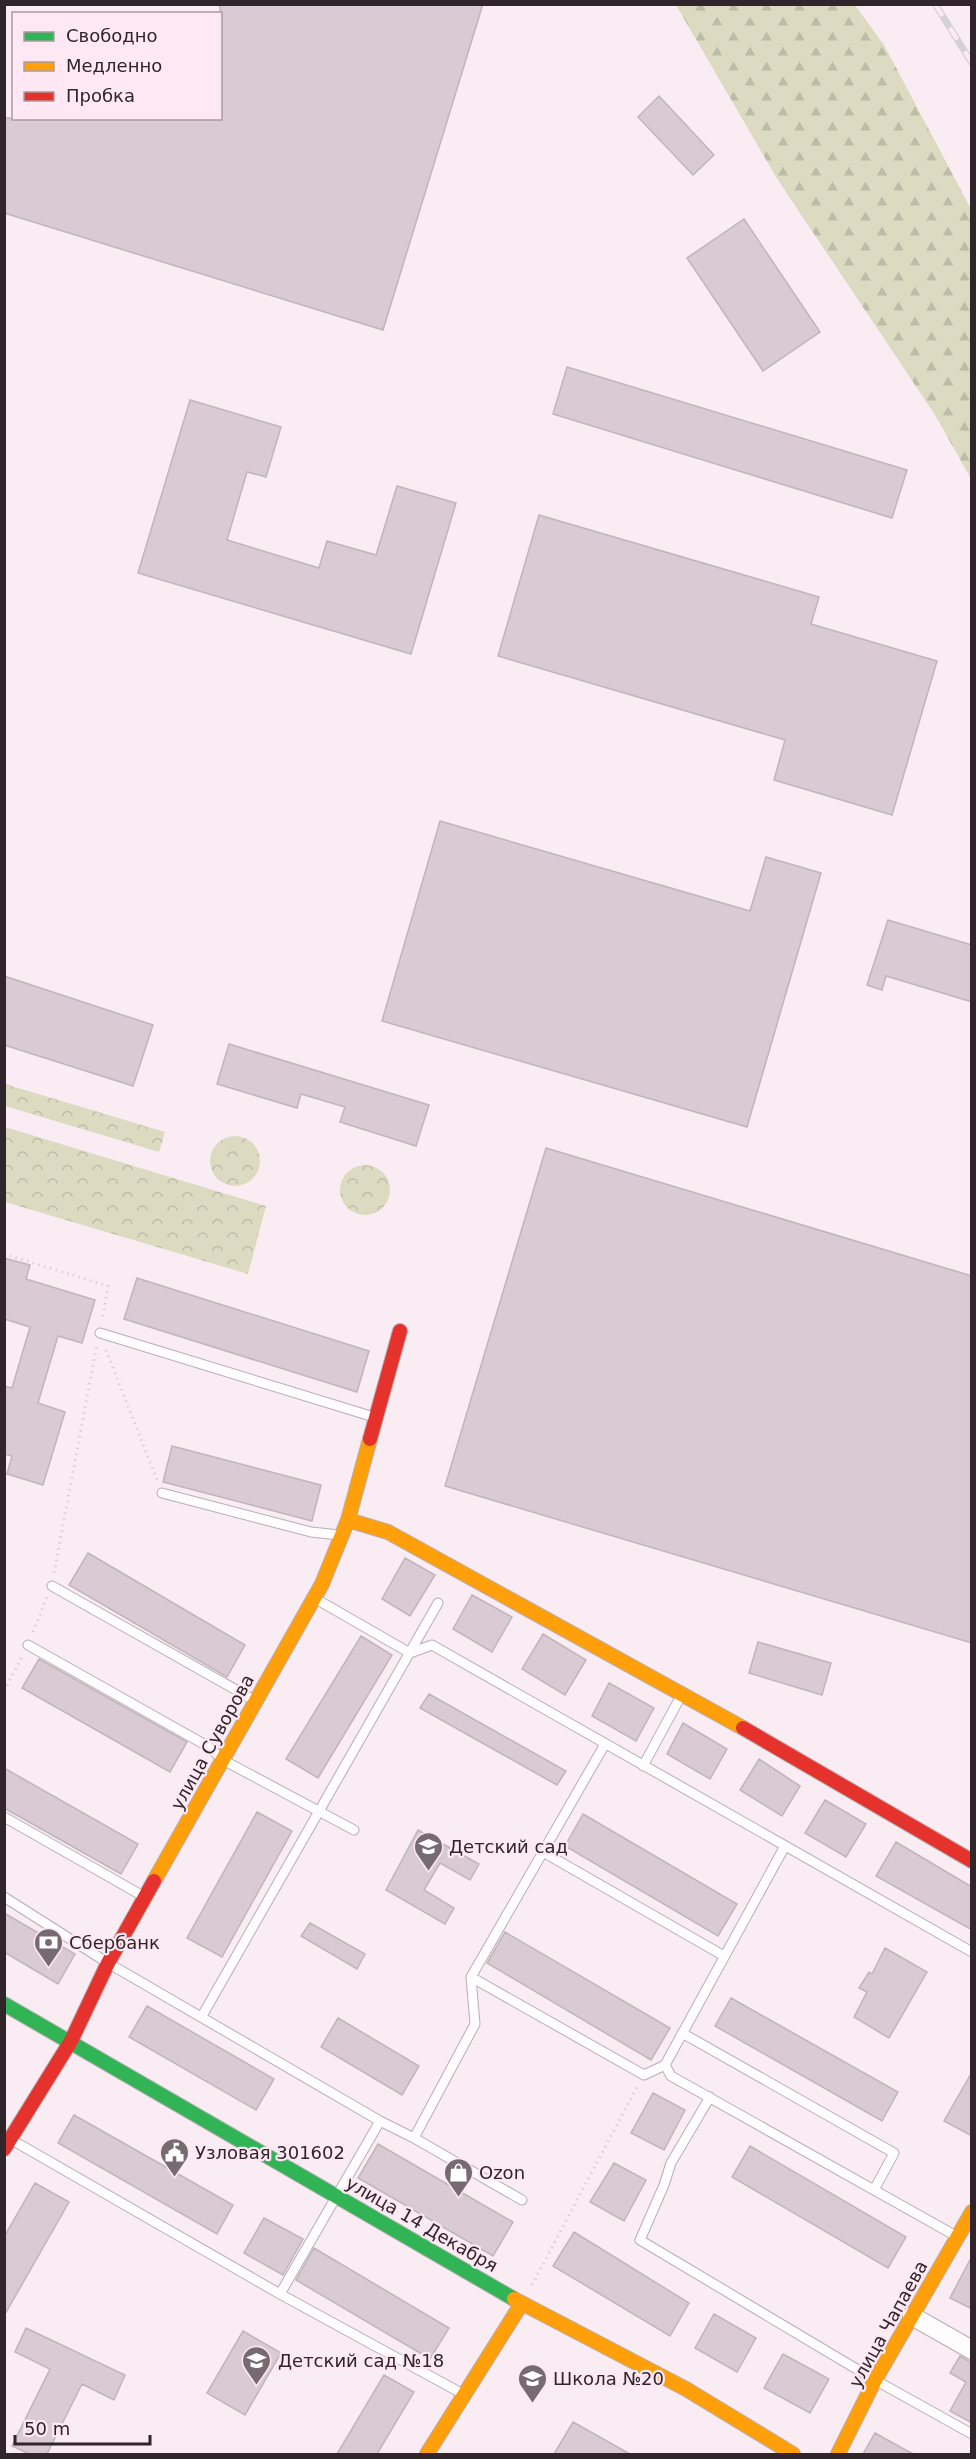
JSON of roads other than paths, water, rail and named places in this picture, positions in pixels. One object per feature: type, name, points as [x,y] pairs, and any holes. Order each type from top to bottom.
[{"type":"street","name":"улица Суворова","points":[[7,2144],[71,2041],[108,1963],[314,1598],[348,1520],[400,1331]]},
{"type":"street","points":[[348,1520],[388,1532],[682,1693],[972,1861]]},
{"type":"street","name":"улица 14 Декабря","points":[[4,2004],[522,2303],[686,2389],[793,2454]]},
{"type":"street","name":"улица Чапаева","points":[[838,2454],[875,2380],[972,2212]]},
{"type":"street","points":[[427,2454],[466,2396],[522,2303]]},
{"type":"street","points":[[912,2316],[972,2350]]},
{"type":"lane","points":[[100,1333],[376,1418]]},
{"type":"lane","points":[[162,1493],[311,1532],[342,1535]]},
{"type":"lane","points":[[52,1586],[256,1701]]},
{"type":"lane","points":[[314,1598],[410,1653],[432,1645],[972,1952]]},
{"type":"lane","points":[[202,2016],[438,1604]]},
{"type":"lane","points":[[28,1645],[209,1747],[223,1760],[354,1830]]},
{"type":"lane","points":[[643,1766],[682,1693]]},
{"type":"lane","points":[[414,2138],[475,2024],[471,1977],[605,1744]]},
{"type":"lane","points":[[4,1817],[145,1898]]},
{"type":"lane","points":[[471,1977],[644,2075],[664,2065],[785,1846]]},
{"type":"lane","points":[[543,1852],[724,1956]]},
{"type":"lane","points":[[4,1897],[108,1963],[380,2121],[522,2200]]},
{"type":"lane","points":[[682,2033],[894,2153],[874,2190]]},
{"type":"lane","points":[[664,2065],[671,2076],[957,2237]]},
{"type":"lane","points":[[710,2097],[671,2163],[640,2240],[875,2380],[972,2434]]},
{"type":"lane","points":[[280,2294],[380,2121]]},
{"type":"lane","points":[[7,2144],[466,2396]]},
{"type":"railway","points":[[935,4],[972,63]]},
{"type":"place","name":"Детский сад","points":[[428,1872]]},
{"type":"place","name":"Сбербанк","points":[[48,1968]]},
{"type":"place","name":"Узловая 301602","points":[[174,2178]]},
{"type":"place","name":"Ozon","points":[[458,2198]]},
{"type":"place","name":"Детский сад №18","points":[[257,2386]]},
{"type":"place","name":"Школа №20","points":[[532,2404]]}]
